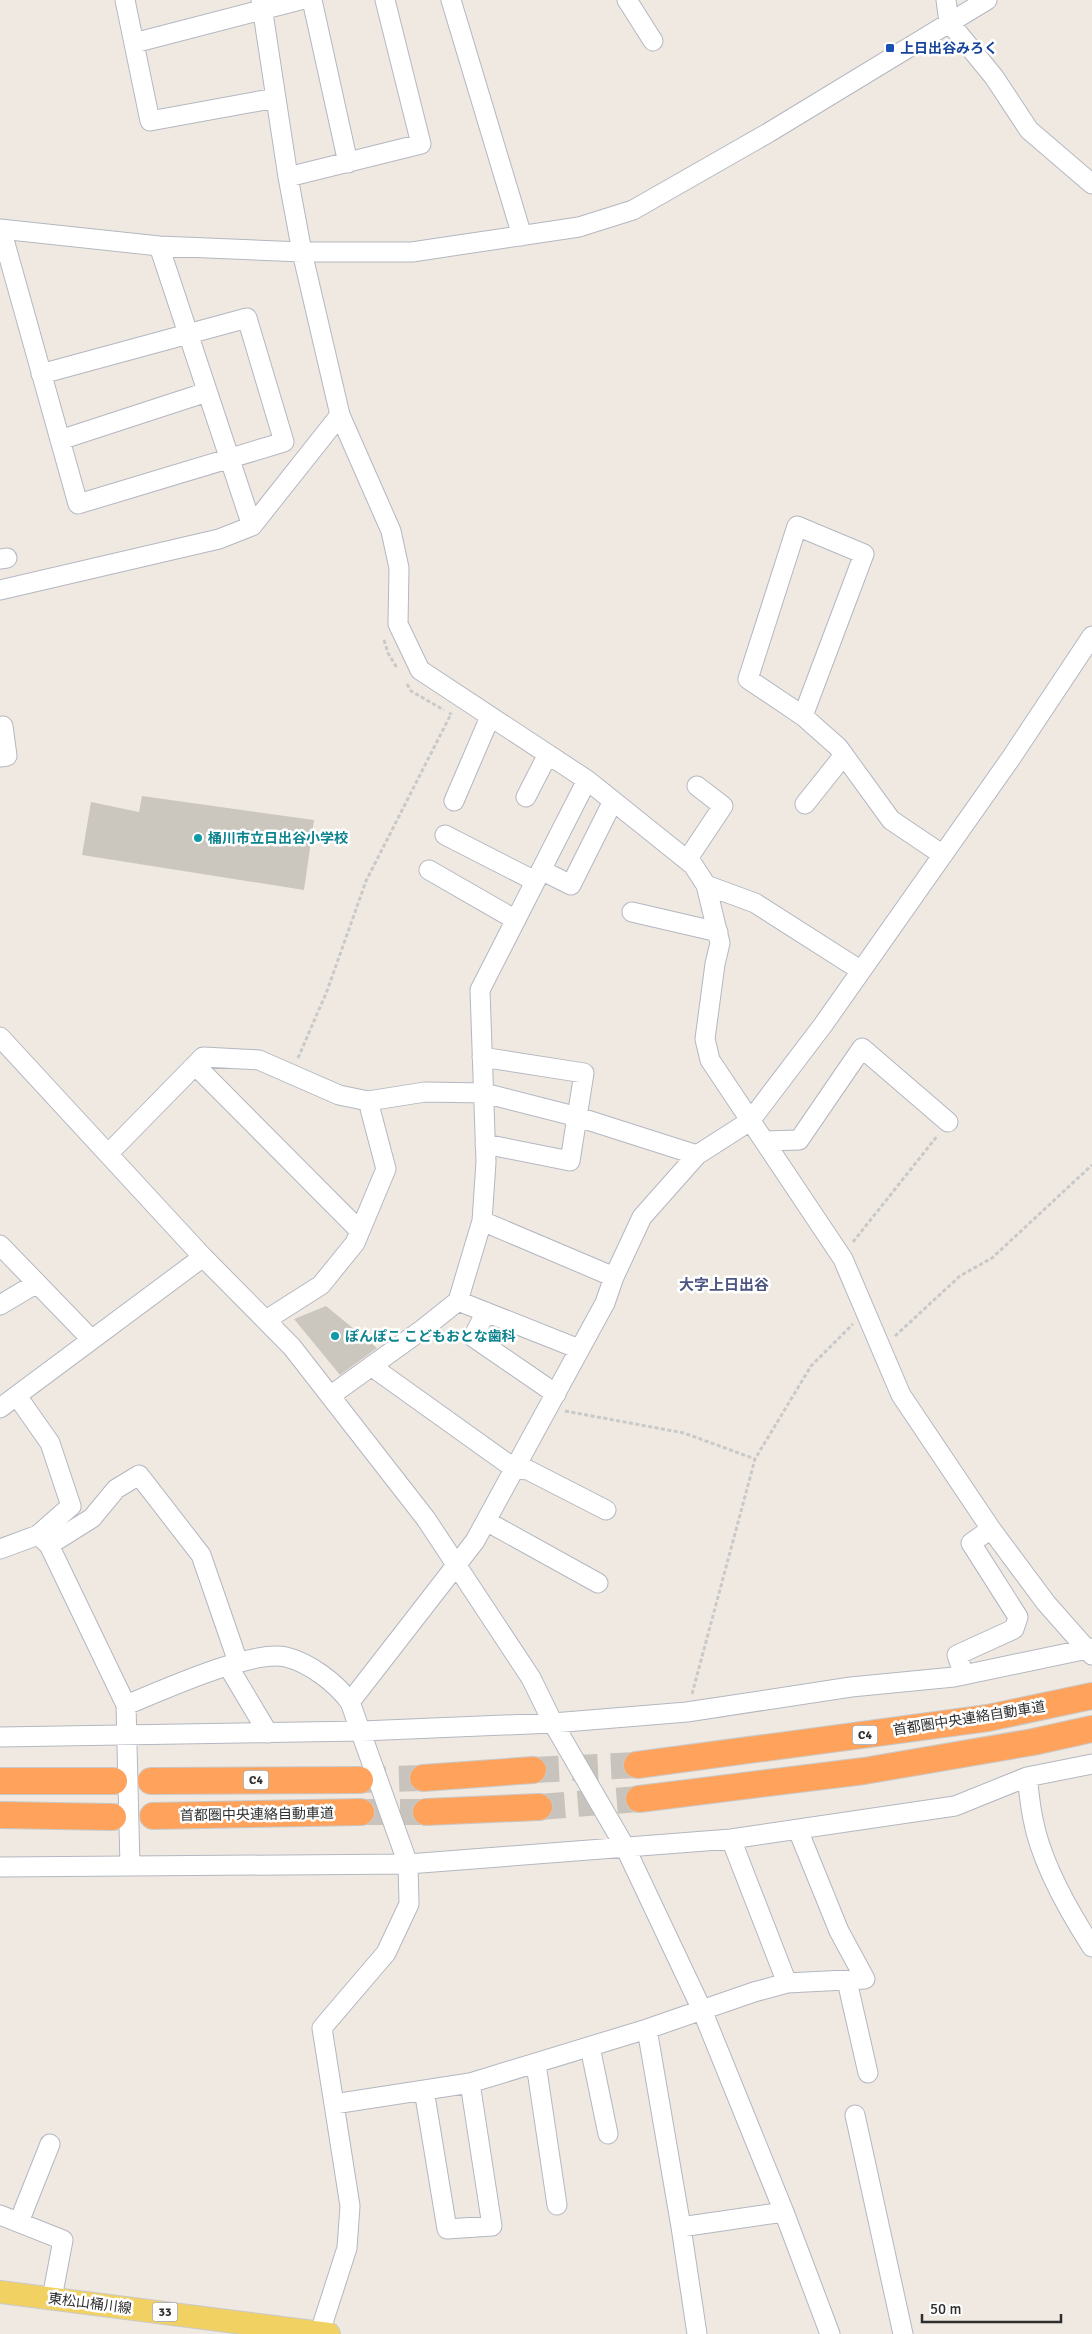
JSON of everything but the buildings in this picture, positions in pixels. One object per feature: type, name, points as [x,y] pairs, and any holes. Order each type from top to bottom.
[{"type":"highway","name":"首都圏中央連絡自動車道","points":[[637,1764],[988,1718],[1092,1696]]},
{"type":"highway","points":[[639,1799],[864,1771],[1033,1742],[1092,1729]]},
{"type":"highway","points":[[423,1778],[533,1770]]},
{"type":"highway","points":[[0,1780],[114,1780]]},
{"type":"highway","name":"C4","points":[[151,1781],[360,1780]]},
{"type":"highway","points":[[426,1812],[539,1807]]},
{"type":"highway","name":"首都圏中央連絡自動車道","points":[[153,1816],[361,1812]]},
{"type":"highway","points":[[0,1815],[113,1817]]},
{"type":"main road","name":"東松山桶川線","points":[[0,2292],[315,2333]]},
{"type":"street","points":[[125,0],[150,121],[276,98]]},
{"type":"street","points":[[134,43],[262,5],[300,0]]},
{"type":"street","points":[[312,0],[348,163]]},
{"type":"street","points":[[288,177],[422,144],[385,0]]},
{"type":"street","points":[[451,0],[522,236]]},
{"type":"street","points":[[627,0],[653,41]]},
{"type":"street","points":[[946,0],[950,22],[994,77],[1029,130],[1092,184]]},
{"type":"street","points":[[41,374],[247,318],[284,442],[78,504],[41,374],[1,229],[159,246],[302,252],[412,252],[579,227],[632,210],[768,133],[987,0]]},
{"type":"street","points":[[262,5],[288,177],[302,252],[340,415],[391,530],[399,568],[398,624],[420,670],[587,780],[693,865],[706,886],[720,942],[714,964],[705,1039],[710,1060],[838,1253],[901,1395],[991,1529],[1046,1603],[1091,1651]]},
{"type":"street","points":[[159,246],[252,526]]},
{"type":"street","points":[[60,440],[207,392]]},
{"type":"street","points":[[0,590],[219,539],[252,526],[340,415]]},
{"type":"street","points":[[803,716],[864,554],[797,526],[748,679],[803,716],[838,747],[891,820],[943,855]]},
{"type":"street","points":[[350,1702],[475,1542],[605,1302],[614,1277],[642,1217],[697,1155],[750,1122],[823,1025],[943,855],[1011,758],[1092,636]]},
{"type":"street","points":[[454,801],[490,717]]},
{"type":"street","points":[[0,757],[6,756],[3,726]]},
{"type":"street","points":[[526,798],[548,754]]},
{"type":"street","points":[[805,804],[844,755]]},
{"type":"street","points":[[330,1396],[423,1329],[458,1301],[482,1221],[485,1144],[480,990],[587,780]]},
{"type":"street","points":[[687,860],[723,806],[697,786]]},
{"type":"street","points":[[445,835],[538,876],[571,885],[613,801]]},
{"type":"street","points":[[429,870],[516,920]]},
{"type":"street","points":[[706,886],[754,903],[860,970]]},
{"type":"street","points":[[632,912],[718,932]]},
{"type":"street","points":[[0,1038],[203,1256],[292,1347],[426,1518],[531,1678],[553,1722],[625,1847],[702,2010],[784,2212],[830,2334]]},
{"type":"street","points":[[764,1141],[799,1140],[862,1048],[948,1122]]},
{"type":"street","points":[[108,1154],[203,1057],[259,1060],[339,1095],[368,1101],[425,1092],[484,1093],[578,1117],[697,1155]]},
{"type":"street","points":[[482,1057],[584,1073],[570,1161],[485,1144]]},
{"type":"street","points":[[195,1065],[360,1231]]},
{"type":"street","points":[[266,1320],[321,1285],[355,1243],[386,1170],[368,1101]]},
{"type":"street","points":[[482,1221],[614,1277]]},
{"type":"street","points":[[0,1245],[91,1339]]},
{"type":"street","points":[[0,1408],[203,1256]]},
{"type":"street","points":[[0,1305],[37,1283]]},
{"type":"street","points":[[458,1301],[578,1349]]},
{"type":"street","points":[[486,1312],[473,1337],[552,1401]]},
{"type":"street","points":[[371,1366],[515,1469],[528,1470],[606,1510]]},
{"type":"street","points":[[17,1396],[50,1443],[71,1506],[44,1540]]},
{"type":"street","points":[[0,1549],[44,1540],[92,1518],[116,1489],[139,1474],[201,1555],[233,1664],[268,1734]]},
{"type":"street","points":[[486,1521],[598,1583]]},
{"type":"street","points":[[964,1674],[957,1655],[1014,1628],[1018,1617],[971,1544],[991,1529]]},
{"type":"street","points":[[44,1540],[126,1705],[130,1866]]},
{"type":"street","points":[[0,1737],[362,1731],[553,1722],[687,1712],[851,1687],[964,1674],[1091,1651]]},
{"type":"street","points":[[126,1705],[233,1664],[264,1656],[285,1657],[306,1666],[339,1687],[350,1702],[362,1731],[408,1864],[409,1904],[386,1953],[322,2028],[350,2206],[347,2248],[315,2333]]},
{"type":"street","points":[[0,1867],[408,1864],[731,1839],[955,1806],[1027,1777],[1092,1764]]},
{"type":"street","points":[[1027,1777],[1033,1821],[1051,1873],[1075,1921],[1092,1947]]},
{"type":"street","points":[[334,2104],[470,2083],[647,2029],[754,1992],[787,1983],[865,1979],[839,1931],[798,1830]]},
{"type":"street","points":[[731,1839],[787,1983]]},
{"type":"street","points":[[847,1981],[868,2072]]},
{"type":"street","points":[[647,2029],[681,2227],[697,2334]]},
{"type":"street","points":[[590,2046],[608,2134]]},
{"type":"street","points":[[536,2064],[557,2205]]},
{"type":"street","points":[[424,2090],[447,2229],[492,2226],[470,2083]]},
{"type":"street","points":[[855,2115],[903,2334]]},
{"type":"street","points":[[19,2222],[50,2144]]},
{"type":"street","points":[[681,2227],[784,2212]]},
{"type":"street","points":[[0,2215],[63,2240],[52,2298]]},
{"type":"path","points":[[291,1074],[327,991],[366,881],[451,714],[411,691],[388,653],[383,637],[398,624]]},
{"type":"path","points":[[838,1253],[854,1241],[948,1122]]},
{"type":"path","points":[[882,1349],[960,1276],[992,1258],[1092,1165]]},
{"type":"path","points":[[687,1712],[756,1459],[811,1366],[865,1311]]},
{"type":"path","points":[[552,1401],[684,1433],[756,1459]]},
{"type":"tunnel","points":[[533,1770],[637,1765]]},
{"type":"tunnel","points":[[360,1780],[423,1778]]},
{"type":"tunnel","points":[[539,1807],[639,1799]]},
{"type":"tunnel","points":[[361,1812],[426,1812]]},
{"type":"place","name":"上日出谷みろく","points":[[890,48]]},
{"type":"place","name":"桶川市立日出谷小学校","points":[[198,838]]},
{"type":"place","name":"ぽんぽこ こどもおとな歯科","points":[[335,1336]]},
{"type":"district","name":"大字上日出谷","points":[[724,1285]]}]
